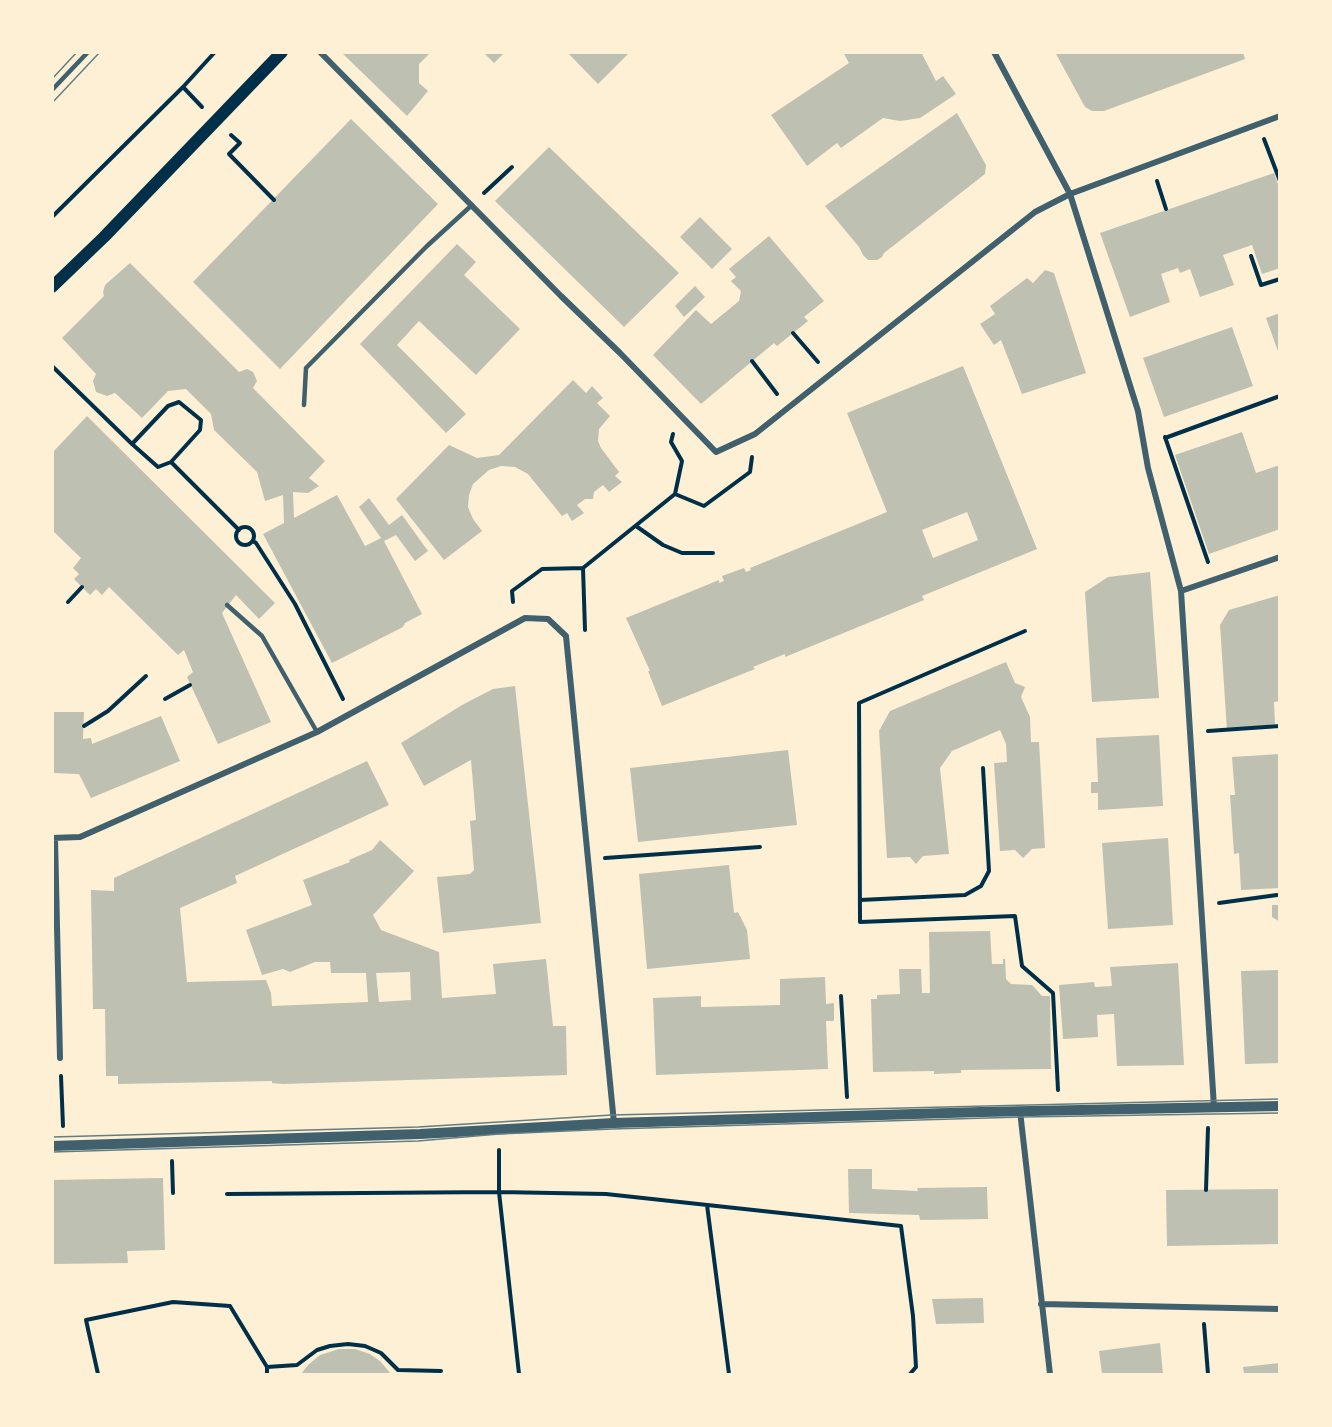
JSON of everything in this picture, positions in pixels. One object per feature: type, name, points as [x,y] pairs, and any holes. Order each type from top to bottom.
[{"type":"main road","points":[[52,287],[217,121],[282,52]]},
{"type":"street","points":[[320,52],[716,452],[754,434],[1035,212],[1070,194],[1280,116]]},
{"type":"street","points":[[994,52],[1070,194],[1138,411],[1148,468],[1181,591],[1211,1107]]},
{"type":"street","points":[[1181,591],[1280,557]]},
{"type":"street","points":[[60,1058],[54,838],[80,837],[316,732],[525,618],[548,619],[566,636],[614,1123]]},
{"type":"street","points":[[58,1145],[420,1134],[614,1123],[1280,1106]]},
{"type":"street","points":[[1020,1111],[1050,1374]]},
{"type":"street","points":[[1041,1304],[1280,1309]]},
{"type":"lane","points":[[52,90],[88,52]]},
{"type":"lane","points":[[304,405],[306,368],[427,246],[472,205]]},
{"type":"lane","points":[[227,604],[262,636],[316,732]]},
{"type":"path","points":[[52,217],[183,87],[215,52]]},
{"type":"path","points":[[183,87],[192,96]]},
{"type":"path","points":[[217,121],[240,143],[229,154],[274,200]]},
{"type":"path","points":[[1259,124],[1280,181]]},
{"type":"path","points":[[1151,164],[1166,209]]},
{"type":"path","points":[[472,205],[512,167]]},
{"type":"path","points":[[1251,256],[1261,285],[1280,279]]},
{"type":"path","points":[[793,333],[829,374]]},
{"type":"path","points":[[753,361],[787,408]]},
{"type":"path","points":[[52,366],[132,444],[158,466],[171,462],[200,429],[201,420],[179,402],[168,406],[132,444]]},
{"type":"path","points":[[1144,445],[1280,396]]},
{"type":"path","points":[[1165,438],[1214,580]]},
{"type":"path","points":[[512,591],[542,569],[583,568],[675,494],[682,461],[670,442]]},
{"type":"path","points":[[171,462],[239,530]]},
{"type":"path","points":[[675,494],[704,506],[750,472]]},
{"type":"path","points":[[636,526],[663,545],[682,553],[713,553]]},
{"type":"path","points":[[244,527],[250,528],[254,536],[253,541],[245,545],[240,543],[236,538],[239,530],[244,527]]},
{"type":"path","points":[[253,541],[295,604],[351,714]]},
{"type":"path","points":[[583,568],[586,636]]},
{"type":"path","points":[[68,602],[82,587]]},
{"type":"path","points":[[1025,631],[859,703],[860,922],[1015,916],[1022,966],[1053,993],[1058,1111]]},
{"type":"path","points":[[84,726],[108,711],[146,676]]},
{"type":"path","points":[[165,699],[190,685]]},
{"type":"path","points":[[1190,733],[1280,726]]},
{"type":"path","points":[[860,900],[965,895],[981,886],[988,871],[983,768]]},
{"type":"path","points":[[587,860],[760,847]]},
{"type":"path","points":[[1201,906],[1277,895]]},
{"type":"path","points":[[841,996],[848,1117]]},
{"type":"path","points":[[58,1145],[60,1058]]},
{"type":"path","points":[[1206,1190],[1211,1107]]},
{"type":"path","points":[[500,1128],[499,1192],[519,1374]]},
{"type":"path","points":[[172,1142],[173,1193]]},
{"type":"path","points":[[227,1194],[499,1192],[606,1194],[901,1226],[913,1316],[916,1367],[910,1374]]},
{"type":"path","points":[[707,1205],[729,1374]]},
{"type":"path","points":[[98,1374],[86,1320],[173,1302],[230,1306],[267,1367],[267,1374]]},
{"type":"path","points":[[1202,1308],[1208,1374]]},
{"type":"path","points":[[267,1367],[297,1365],[317,1350],[348,1344],[365,1346],[381,1353],[398,1370],[441,1371]]},
{"type":"building","points":[[341,52],[431,52],[419,64],[419,83],[428,91],[407,116]]},
{"type":"building","points":[[483,52],[505,52],[494,63]]},
{"type":"building","points":[[567,52],[630,52],[598,84]]},
{"type":"building","points":[[843,52],[921,52],[936,81],[943,76],[956,94],[920,118],[900,121],[883,118],[841,148],[837,143],[807,166],[771,115],[849,63]]},
{"type":"building","points":[[1055,52],[1243,52],[1245,59],[1104,111],[1092,111],[1085,107]]},
{"type":"building","points":[[957,113],[986,165],[985,174],[884,253],[882,257],[877,260],[868,260],[825,206]]},
{"type":"building","points":[[351,119],[438,204],[280,369],[193,282]]},
{"type":"building","points":[[549,147],[679,273],[624,327],[495,201]]},
{"type":"building","points":[[1274,173],[1280,190],[1280,268],[1262,274],[1252,245],[1223,255],[1234,285],[1200,297],[1190,269],[1180,273],[1178,268],[1161,274],[1170,302],[1130,317],[1100,233]]},
{"type":"building","points":[[700,217],[732,249],[712,269],[680,237]]},
{"type":"building","points":[[769,236],[824,301],[804,317],[808,321],[777,346],[774,343],[701,404],[653,355],[696,310],[711,324],[739,301],[741,291],[731,281],[736,277],[729,269]]},
{"type":"building","points":[[457,244],[476,262],[464,275],[520,329],[476,375],[419,321],[397,345],[466,414],[446,433],[360,344]]},
{"type":"building","points":[[130,263],[239,372],[247,369],[253,372],[257,381],[253,388],[325,461],[309,478],[319,486],[308,493],[293,492],[294,518],[337,495],[365,546],[381,538],[359,507],[369,498],[389,525],[402,515],[428,551],[415,561],[396,535],[384,541],[422,614],[405,623],[403,627],[332,663],[263,534],[284,523],[283,495],[265,501],[257,472],[214,430],[211,414],[186,389],[168,391],[142,418],[115,393],[107,396],[96,392],[93,381],[96,374],[62,338],[104,296],[105,285]]},
{"type":"building","points":[[1045,270],[1054,273],[1086,373],[1022,394],[1001,340],[994,345],[980,324],[995,314],[990,306],[1027,278],[1033,283]]},
{"type":"building","points":[[695,286],[705,297],[684,317],[675,306]]},
{"type":"building","points":[[1280,313],[1280,354],[1279,354],[1266,318]]},
{"type":"building","points":[[1232,327],[1253,386],[1164,417],[1143,358]]},
{"type":"building","points":[[963,366],[1037,549],[922,596],[924,600],[785,657],[785,654],[753,667],[755,669],[662,706],[648,671],[650,671],[626,618],[719,580],[719,583],[724,581],[722,576],[744,568],[746,572],[751,570],[750,568],[887,512],[847,413]],"holes":[[[967,512],[978,540],[933,558],[922,530]]]},
{"type":"building","points":[[573,380],[586,393],[592,386],[603,398],[597,403],[610,416],[599,429],[598,441],[619,472],[615,476],[622,482],[609,492],[603,485],[594,492],[593,499],[585,499],[577,505],[584,513],[572,521],[567,513],[562,516],[528,474],[515,467],[501,466],[489,470],[473,484],[469,495],[468,507],[482,531],[444,560],[396,499],[449,445],[477,458],[499,455]]},
{"type":"building","points":[[87,416],[275,603],[259,619],[236,595],[222,613],[271,722],[218,744],[187,677],[193,672],[184,650],[178,655],[109,587],[102,595],[96,589],[90,595],[74,579],[79,574],[73,568],[81,558],[52,530],[52,453]]},
{"type":"building","points":[[1242,432],[1256,473],[1280,465],[1280,529],[1209,554],[1175,455]]},
{"type":"building","points":[[1150,572],[1159,698],[1092,702],[1085,592],[1108,577]]},
{"type":"building","points":[[1280,595],[1280,701],[1274,702],[1275,724],[1227,730],[1220,625],[1229,610]]},
{"type":"building","points":[[1006,662],[1015,683],[1025,687],[1021,697],[1030,717],[1031,742],[1039,742],[1045,848],[1032,849],[1023,858],[1015,850],[1000,851],[994,763],[1007,762],[1006,744],[1000,730],[952,751],[940,768],[949,854],[923,856],[916,864],[910,857],[887,858],[879,731],[890,711]]},
{"type":"building","points":[[515,686],[541,923],[443,933],[437,877],[470,874],[474,870],[470,821],[476,820],[471,760],[424,786],[401,743],[462,705],[493,689]]},
{"type":"building","points":[[52,712],[84,712],[83,739],[91,738],[92,744],[161,716],[180,761],[91,798],[79,774],[52,773]]},
{"type":"building","points":[[1159,735],[1163,806],[1098,810],[1098,793],[1091,793],[1091,782],[1098,782],[1096,738]]},
{"type":"building","points":[[788,750],[797,825],[638,842],[630,768]]},
{"type":"building","points":[[1280,754],[1280,888],[1241,890],[1239,853],[1234,854],[1230,795],[1235,795],[1232,757]]},
{"type":"building","points":[[367,761],[389,805],[235,876],[237,883],[180,908],[187,982],[266,980],[271,993],[272,1006],[368,1002],[366,973],[331,973],[330,962],[315,962],[290,972],[283,969],[262,975],[246,930],[312,905],[303,880],[350,862],[349,860],[372,850],[380,840],[414,871],[373,915],[381,930],[439,952],[442,998],[496,994],[493,964],[546,959],[553,1026],[566,1026],[567,1075],[283,1084],[272,1083],[272,1081],[118,1084],[118,1076],[106,1076],[105,1009],[93,1009],[91,890],[114,891],[114,878]],"holes":[[[410,972],[411,1000],[379,1002],[376,973]]]},
{"type":"building","points":[[1168,838],[1173,925],[1108,929],[1102,843]]},
{"type":"building","points":[[729,865],[734,913],[738,912],[747,930],[750,959],[647,969],[639,874]]},
{"type":"building","points":[[1272,905],[1280,905],[1280,922],[1272,917]]},
{"type":"building","points":[[990,931],[992,964],[1003,964],[1003,959],[1005,959],[1006,979],[1011,984],[1032,985],[1042,996],[1050,996],[1051,1069],[961,1070],[961,1073],[934,1074],[934,1071],[873,1072],[871,999],[877,999],[877,995],[900,994],[899,969],[921,969],[922,993],[930,993],[929,932]]},
{"type":"building","points":[[1178,963],[1184,1065],[1117,1066],[1114,1014],[1097,1015],[1098,1037],[1063,1039],[1059,985],[1094,982],[1095,987],[1112,986],[1110,967]]},
{"type":"building","points":[[1280,970],[1280,1063],[1245,1064],[1241,971]]},
{"type":"building","points":[[825,977],[826,1004],[834,1003],[834,1021],[826,1021],[828,1069],[656,1075],[653,998],[701,996],[701,1007],[780,1005],[780,979]]},
{"type":"building","points":[[848,1169],[872,1169],[872,1189],[918,1191],[917,1188],[987,1187],[988,1219],[920,1220],[919,1215],[849,1213]]},
{"type":"building","points":[[163,1178],[165,1250],[127,1251],[128,1263],[52,1264],[52,1180]]},
{"type":"building","points":[[1280,1189],[1280,1244],[1167,1246],[1166,1190]]},
{"type":"building","points":[[983,1298],[984,1323],[936,1324],[932,1299]]},
{"type":"building","points":[[1160,1343],[1163,1374],[1102,1374],[1099,1351]]},
{"type":"building","points":[[339,1349],[355,1349],[370,1354],[380,1361],[391,1374],[301,1374],[320,1355]]},
{"type":"building","points":[[1280,1363],[1280,1374],[1244,1374],[1243,1367]]},
{"type":"tram line","points":[[52,79],[77,52]]},
{"type":"tram line","points":[[52,103],[100,52]]},
{"type":"tram line","points":[[52,1137],[418,1127],[612,1115],[1280,1099]]},
{"type":"tram line","points":[[52,1152],[418,1141],[499,1134],[612,1129],[1021,1117],[1280,1113]]}]
